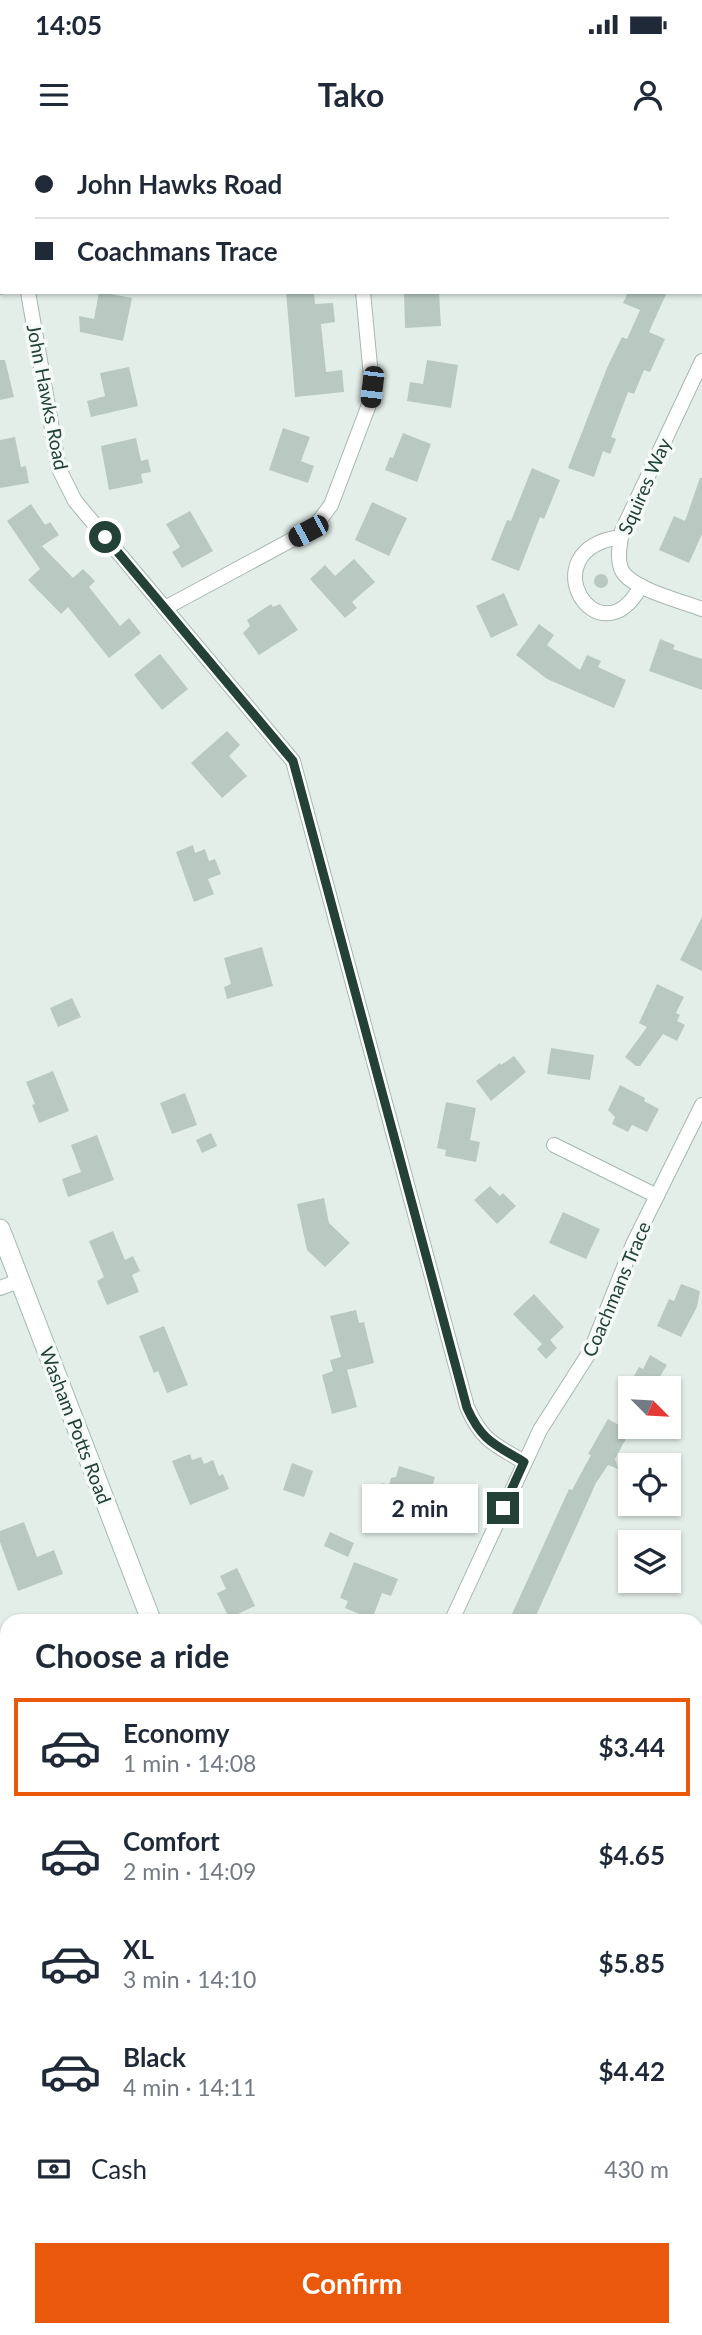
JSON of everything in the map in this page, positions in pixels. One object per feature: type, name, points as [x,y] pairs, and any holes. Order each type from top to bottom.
[{"type":"street","name":"John Hawks Road","points":[[28,294],[59,470],[75,501],[293,761],[467,1408],[486,1439],[524,1462]]},
{"type":"street","points":[[165,608],[308,531],[331,505],[370,402],[372,387],[363,294]]},
{"type":"street","name":"Squires Way","points":[[641,586],[624,573],[618,554],[621,537],[702,362]]},
{"type":"street","points":[[621,537],[604,539],[592,545],[582,556],[576,570],[575,587],[582,601],[608,614],[619,612],[628,605],[641,586],[702,609]]},
{"type":"street","name":"Coachmans Trace","points":[[455,1614],[524,1462],[552,1411],[591,1350],[634,1242],[702,1105]]},
{"type":"street","points":[[554,1145],[657,1196]]},
{"type":"street","name":"Washam Potts Road","points":[[0,1229],[149,1614]]},
{"type":"street","points":[[0,1288],[21,1280]]},
{"type":"building","points":[[99,294],[132,298],[123,341],[80,332],[79,316],[94,319]]},
{"type":"building","points":[[286,294],[314,294],[315,304],[333,303],[335,322],[321,324],[326,372],[342,370],[344,392],[295,397]]},
{"type":"building","points":[[404,294],[439,294],[441,326],[405,328]]},
{"type":"building","points":[[627,294],[666,294],[649,332],[665,339],[650,372],[644,370],[634,394],[628,392],[611,437],[616,439],[610,454],[603,451],[594,477],[568,468],[607,368],[622,337],[627,339],[640,310],[623,303]]},
{"type":"building","points":[[0,360],[5,360],[14,397],[0,400]]},
{"type":"building","points":[[427,360],[458,365],[451,408],[407,401],[410,382],[423,384]]},
{"type":"building","points":[[129,367],[138,406],[91,417],[87,401],[105,396],[100,373]]},
{"type":"building","points":[[283,428],[310,437],[301,461],[314,466],[308,483],[269,470]]},
{"type":"building","points":[[403,433],[431,444],[417,482],[385,470]]},
{"type":"building","points":[[15,437],[21,467],[26,466],[29,483],[0,488],[0,440]]},
{"type":"building","points":[[136,438],[141,461],[148,459],[151,472],[141,474],[143,483],[109,490],[101,446]]},
{"type":"building","points":[[532,468],[560,480],[544,519],[540,517],[519,571],[491,560],[507,520],[511,521]]},
{"type":"building","points":[[700,478],[702,534],[689,563],[659,550],[674,516],[685,521]]},
{"type":"building","points":[[372,502],[407,518],[389,556],[355,540]]},
{"type":"building","points":[[31,504],[45,525],[50,522],[59,535],[42,546],[73,578],[83,569],[95,581],[89,587],[120,626],[129,618],[141,633],[109,658],[68,607],[61,614],[28,580],[40,569],[7,521]]},
{"type":"building","points":[[190,511],[213,551],[182,568],[172,552],[180,547],[166,524]]},
{"type":"building","points":[[354,559],[375,582],[352,602],[357,608],[345,618],[310,579],[325,565],[335,576]]},
{"type":"building","points":[[598,574],[604,574],[608,581],[604,588],[598,588],[594,584],[594,578]]},
{"type":"building","points":[[504,593],[518,625],[491,638],[476,606]]},
{"type":"building","points":[[271,604],[273,607],[280,604],[298,630],[259,655],[243,633],[250,626],[247,620]]},
{"type":"building","points":[[539,624],[554,635],[547,645],[580,670],[587,655],[601,661],[598,667],[626,680],[614,708],[547,679],[516,655]]},
{"type":"building","points":[[660,639],[675,645],[673,649],[702,659],[702,690],[649,671]]},
{"type":"building","points":[[160,654],[188,689],[162,710],[134,675]]},
{"type":"building","points":[[227,731],[240,745],[229,756],[247,776],[222,798],[191,763]]},
{"type":"building","points":[[193,845],[195,853],[205,849],[209,861],[215,859],[221,874],[208,879],[214,894],[194,902],[176,852]]},
{"type":"building","points":[[702,917],[702,971],[680,960]]},
{"type":"building","points":[[262,947],[273,986],[227,999],[224,987],[231,984],[224,958]]},
{"type":"building","points":[[657,984],[684,997],[676,1013],[680,1015],[677,1021],[685,1025],[677,1041],[663,1034],[640,1066],[636,1066],[625,1057],[647,1027],[639,1023]]},
{"type":"building","points":[[72,998],[81,1017],[58,1027],[50,1008]]},
{"type":"building","points":[[551,1048],[594,1055],[590,1080],[547,1074]]},
{"type":"building","points":[[514,1056],[526,1072],[491,1101],[476,1081]]},
{"type":"building","points":[[53,1071],[69,1111],[39,1123],[26,1082]]},
{"type":"building","points":[[620,1085],[659,1109],[647,1132],[632,1125],[628,1132],[612,1124],[615,1117],[608,1110]]},
{"type":"building","points":[[185,1093],[197,1125],[172,1134],[160,1103]]},
{"type":"building","points":[[446,1102],[476,1108],[470,1140],[480,1142],[476,1162],[445,1156],[446,1150],[437,1148]]},
{"type":"building","points":[[211,1133],[217,1146],[202,1153],[196,1140]]},
{"type":"building","points":[[97,1135],[114,1180],[68,1197],[62,1179],[81,1172],[71,1145]]},
{"type":"building","points":[[490,1186],[500,1196],[503,1193],[516,1206],[497,1224],[474,1200]]},
{"type":"building","points":[[324,1198],[329,1223],[350,1243],[325,1267],[307,1250],[297,1204]]},
{"type":"building","points":[[563,1212],[600,1229],[586,1259],[549,1243]]},
{"type":"building","points":[[113,1231],[125,1260],[133,1256],[140,1271],[132,1275],[139,1292],[107,1305],[97,1281],[104,1277],[89,1241]]},
{"type":"building","points":[[681,1284],[700,1291],[697,1307],[681,1337],[657,1326],[669,1299],[674,1301]]},
{"type":"building","points":[[534,1294],[564,1327],[550,1340],[557,1348],[546,1359],[537,1349],[542,1344],[513,1314]]},
{"type":"building","points":[[356,1310],[359,1323],[364,1322],[374,1363],[347,1370],[357,1407],[332,1414],[322,1375],[333,1371],[330,1360],[341,1357],[330,1316]]},
{"type":"building","points":[[164,1326],[188,1385],[167,1393],[158,1371],[154,1373],[139,1336]]},
{"type":"building","points":[[650,1355],[667,1365],[660,1376],[634,1376],[639,1367],[643,1369]]},
{"type":"building","points":[[608,1419],[618,1424],[618,1439],[626,1439],[615,1459],[618,1469],[608,1465],[596,1483],[537,1614],[512,1614],[569,1489],[572,1490],[591,1455],[588,1454]]},
{"type":"building","points":[[190,1454],[192,1460],[201,1457],[204,1464],[213,1460],[219,1476],[223,1474],[229,1489],[190,1505],[172,1461]]},
{"type":"building","points":[[292,1463],[313,1471],[304,1497],[283,1490]]},
{"type":"building","points":[[399,1466],[435,1477],[430,1494],[436,1496],[429,1513],[398,1507],[399,1504],[378,1497],[382,1483],[389,1485],[391,1478],[396,1477]]},
{"type":"building","points":[[24,1522],[37,1557],[54,1550],[63,1574],[18,1591],[0,1542],[0,1531]]},
{"type":"building","points":[[330,1532],[354,1543],[348,1557],[324,1546]]},
{"type":"building","points":[[354,1562],[398,1579],[391,1596],[382,1593],[374,1614],[360,1614],[345,1608],[348,1601],[340,1598]]},
{"type":"building","points":[[237,1568],[255,1606],[238,1614],[227,1614],[217,1593],[226,1589],[220,1576]]},
{"type":"route","points":[[105,537],[293,761],[467,1408],[486,1439],[524,1462],[503,1508]]}]
